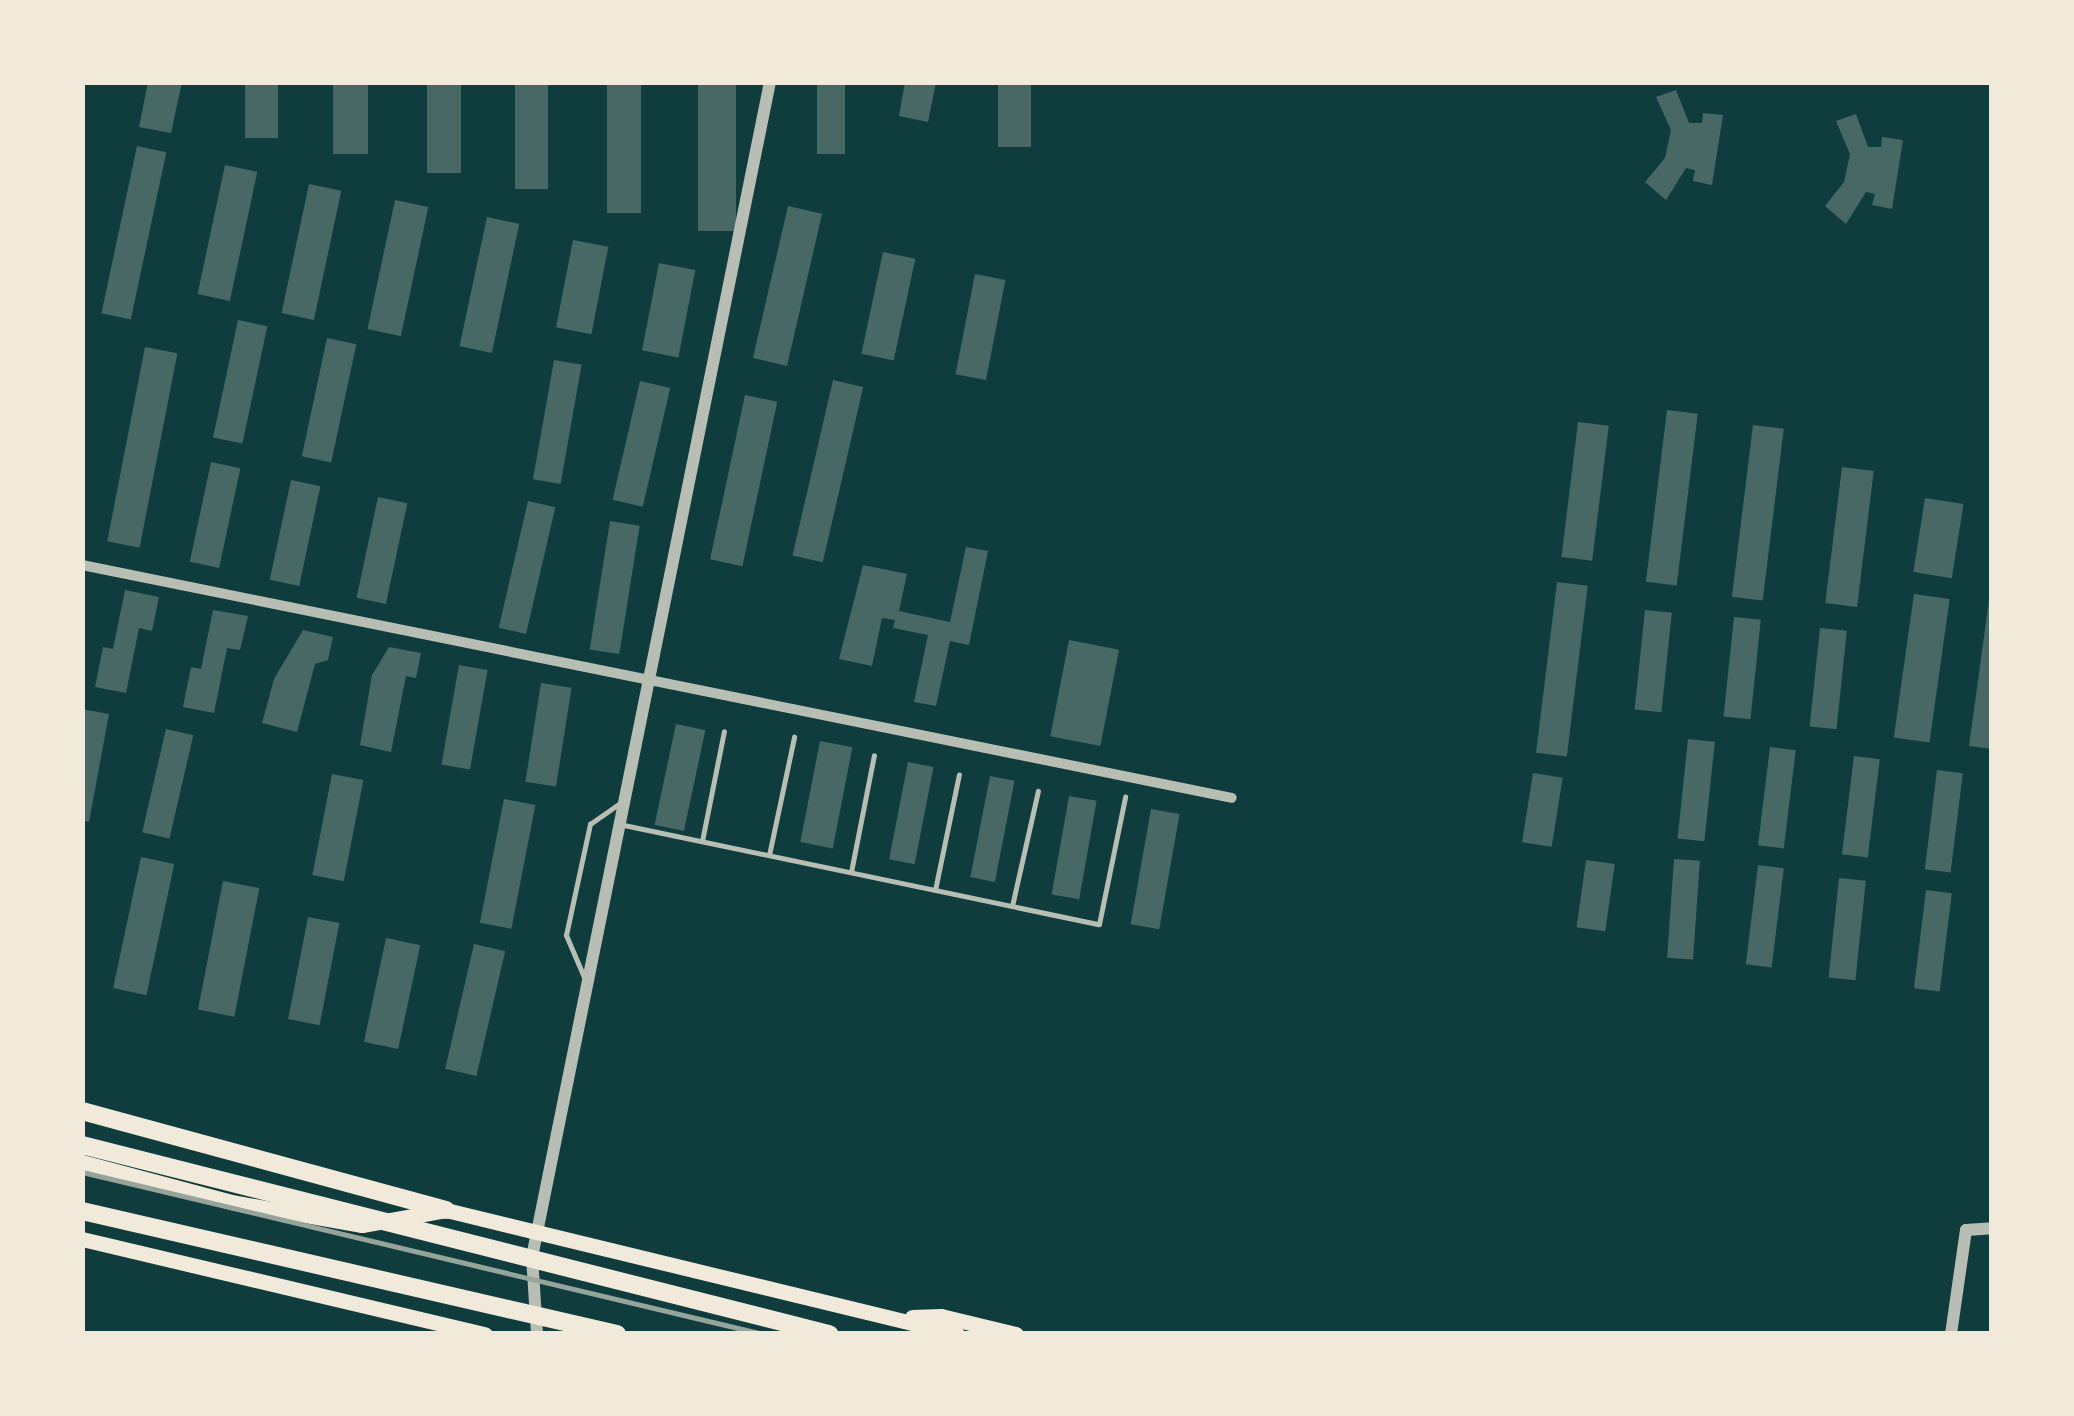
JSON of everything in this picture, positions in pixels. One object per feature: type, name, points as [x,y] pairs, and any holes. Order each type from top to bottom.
[{"type":"highway","points":[[82,1110],[446,1210]]},
{"type":"highway","points":[[82,1145],[830,1334]]},
{"type":"highway","points":[[82,1211],[617,1334]]},
{"type":"main road","points":[[82,1162],[231,1202],[362,1225],[446,1210],[957,1334]]},
{"type":"main road","points":[[82,1239],[486,1334]]},
{"type":"main road","points":[[893,1318],[941,1316],[1016,1334]]},
{"type":"street","points":[[537,1334],[532,1257],[616,823],[770,82]]},
{"type":"street","points":[[82,565],[1232,798]]},
{"type":"street","points":[[1951,1334],[1966,1230],[1992,1228]]},
{"type":"lane","points":[[702,841],[724,730]]},
{"type":"lane","points":[[770,855],[794,737]]},
{"type":"lane","points":[[850,872],[874,755]]},
{"type":"lane","points":[[935,890],[959,774]]},
{"type":"lane","points":[[1012,906],[1038,790]]},
{"type":"lane","points":[[616,823],[1099,924],[1125,797]]},
{"type":"lane","points":[[586,982],[566,935],[590,824],[621,802]]},
{"type":"building","points":[[148,82],[182,82],[171,133],[139,127]]},
{"type":"building","points":[[245,82],[278,82],[278,138],[245,138]]},
{"type":"building","points":[[333,82],[368,82],[368,154],[333,154]]},
{"type":"building","points":[[427,82],[461,82],[461,173],[427,173]]},
{"type":"building","points":[[515,82],[548,82],[548,189],[515,189]]},
{"type":"building","points":[[607,82],[641,82],[641,213],[607,213]]},
{"type":"building","points":[[698,82],[736,82],[736,231],[698,231]]},
{"type":"building","points":[[817,82],[845,82],[845,154],[817,154]]},
{"type":"building","points":[[905,82],[936,82],[928,122],[899,116]]},
{"type":"building","points":[[998,82],[1031,82],[1031,147],[998,147]]},
{"type":"building","points":[[1676,90],[1689,123],[1702,123],[1703,113],[1723,115],[1712,185],[1693,181],[1695,170],[1686,168],[1666,200],[1645,182],[1665,158],[1671,130],[1656,97]]},
{"type":"building","points":[[1856,114],[1868,147],[1881,147],[1882,137],[1903,140],[1892,209],[1872,205],[1875,194],[1866,192],[1846,224],[1825,206],[1844,182],[1850,154],[1836,121]]},
{"type":"building","points":[[137,146],[166,152],[131,320],[101,313]]},
{"type":"building","points":[[225,165],[257,172],[230,301],[198,294]]},
{"type":"building","points":[[309,184],[341,191],[314,320],[282,313]]},
{"type":"building","points":[[395,200],[428,207],[401,336],[368,329]]},
{"type":"building","points":[[788,206],[822,214],[787,366],[753,358]]},
{"type":"building","points":[[487,217],[519,224],[492,353],[460,346]]},
{"type":"building","points":[[573,240],[608,247],[591,334],[556,327]]},
{"type":"building","points":[[883,252],[915,259],[894,361],[861,354]]},
{"type":"building","points":[[659,263],[695,270],[678,357],[642,350]]},
{"type":"building","points":[[975,274],[1005,280],[986,380],[956,374]]},
{"type":"building","points":[[238,320],[267,326],[242,444],[213,437]]},
{"type":"building","points":[[327,338],[356,344],[331,463],[302,456]]},
{"type":"building","points":[[145,347],[177,353],[140,548],[107,541]]},
{"type":"building","points":[[554,360],[582,365],[561,484],[533,479]]},
{"type":"building","points":[[833,380],[863,387],[823,562],[793,555]]},
{"type":"building","points":[[640,381],[670,388],[643,507],[613,500]]},
{"type":"building","points":[[745,395],[777,402],[742,566],[710,559]]},
{"type":"building","points":[[1667,410],[1698,414],[1677,585],[1646,582]]},
{"type":"building","points":[[1578,422],[1609,426],[1592,561],[1561,557]]},
{"type":"building","points":[[1753,425],[1784,429],[1763,600],[1732,597]]},
{"type":"building","points":[[211,462],[240,468],[219,568],[190,562]]},
{"type":"building","points":[[1842,467],[1874,471],[1857,607],[1825,603]]},
{"type":"building","points":[[291,480],[320,486],[299,586],[270,580]]},
{"type":"building","points":[[378,497],[407,503],[386,604],[357,598]]},
{"type":"building","points":[[1925,498],[1964,504],[1952,578],[1913,572]]},
{"type":"building","points":[[528,501],[555,507],[526,634],[499,628]]},
{"type":"building","points":[[610,521],[640,526],[619,654],[590,649]]},
{"type":"building","points":[[966,547],[988,551],[969,645],[950,641],[936,706],[914,702],[928,635],[893,628],[895,620],[882,618],[872,666],[839,659],[863,565],[907,574],[899,611],[950,622]]},
{"type":"building","points":[[1557,582],[1588,586],[1567,756],[1536,753]]},
{"type":"building","points":[[125,590],[159,597],[152,631],[139,628],[126,693],[95,687],[103,647],[113,649]]},
{"type":"building","points":[[1914,594],[1950,599],[1929,743],[1894,738]]},
{"type":"building","points":[[1992,600],[1992,749],[1969,746]]},
{"type":"building","points":[[213,610],[248,616],[240,650],[227,648],[214,713],[183,707],[191,667],[201,669]]},
{"type":"building","points":[[1645,610],[1672,613],[1661,712],[1635,709]]},
{"type":"building","points":[[1734,617],[1761,620],[1750,719],[1724,716]]},
{"type":"building","points":[[1820,628],[1847,631],[1837,729],[1810,726]]},
{"type":"building","points":[[303,630],[333,637],[328,660],[315,664],[297,732],[262,723],[274,679]]},
{"type":"building","points":[[1069,640],[1119,650],[1100,746],[1050,736]]},
{"type":"building","points":[[389,647],[421,653],[416,678],[406,676],[391,752],[360,745],[372,675]]},
{"type":"building","points":[[459,665],[488,670],[470,770],[441,764]]},
{"type":"building","points":[[541,683],[572,688],[556,787],[525,782]]},
{"type":"building","points":[[82,709],[109,714],[89,822],[82,820]]},
{"type":"building","points":[[676,724],[705,730],[684,831],[655,825]]},
{"type":"building","points":[[166,729],[193,735],[169,839],[142,832]]},
{"type":"building","points":[[1688,739],[1715,742],[1704,841],[1678,838]]},
{"type":"building","points":[[820,741],[852,747],[833,848],[800,842]]},
{"type":"building","points":[[1770,747],[1796,750],[1784,848],[1758,845]]},
{"type":"building","points":[[1854,756],[1880,759],[1868,857],[1842,854]]},
{"type":"building","points":[[908,762],[934,767],[915,864],[889,859]]},
{"type":"building","points":[[1937,770],[1963,773],[1951,872],[1925,869]]},
{"type":"building","points":[[1533,773],[1563,778],[1552,847],[1522,842]]},
{"type":"building","points":[[332,774],[363,780],[344,881],[312,875]]},
{"type":"building","points":[[990,776],[1015,781],[995,882],[970,877]]},
{"type":"building","points":[[1069,796],[1097,801],[1079,899],[1052,894]]},
{"type":"building","points":[[504,799],[535,805],[511,929],[480,923]]},
{"type":"building","points":[[1151,809],[1180,814],[1159,929],[1131,924]]},
{"type":"building","points":[[141,857],[174,864],[146,995],[113,988]]},
{"type":"building","points":[[1674,859],[1700,861],[1693,960],[1667,958]]},
{"type":"building","points":[[1586,860],[1615,864],[1605,931],[1577,927]]},
{"type":"building","points":[[1758,865],[1784,868],[1772,967],[1746,964]]},
{"type":"building","points":[[1839,878],[1866,881],[1855,980],[1829,977]]},
{"type":"building","points":[[223,881],[259,888],[234,1017],[198,1010]]},
{"type":"building","points":[[1926,890],[1952,893],[1940,991],[1914,988]]},
{"type":"building","points":[[308,917],[339,923],[320,1025],[288,1019]]},
{"type":"building","points":[[386,938],[420,945],[398,1049],[364,1042]]},
{"type":"building","points":[[474,944],[505,951],[476,1076],[445,1069]]},
{"type":"railway","points":[[82,1172],[763,1334]]}]
